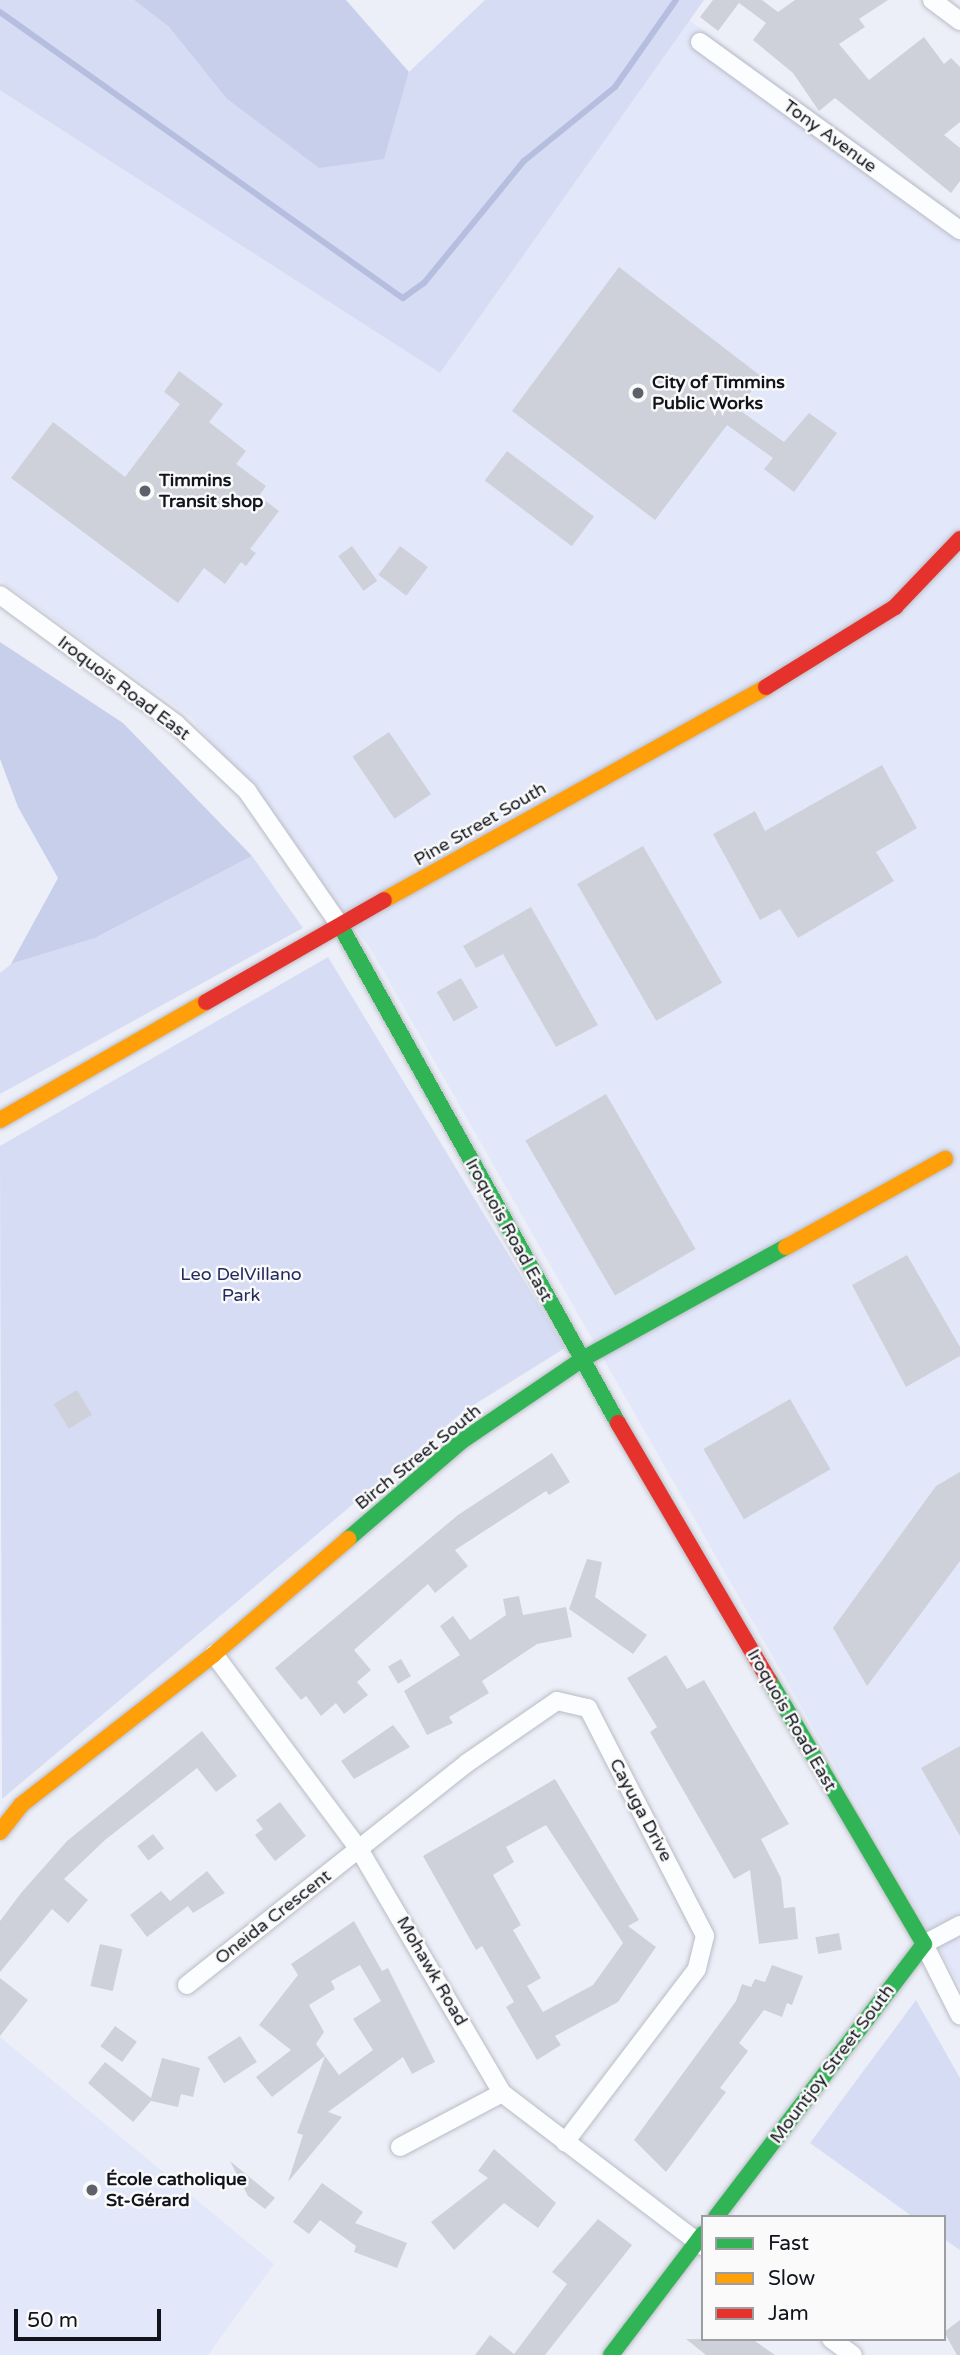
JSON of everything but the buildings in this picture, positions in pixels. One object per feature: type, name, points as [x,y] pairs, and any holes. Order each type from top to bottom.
[{"type":"street","points":[[932,0],[960,21]]},
{"type":"street","name":"Tony Avenue","points":[[701,42],[960,230]]},
{"type":"street","name":"Pine Street South","points":[[0,1120],[625,762],[819,659],[895,607],[960,539]]},
{"type":"street","name":"Iroquois Road East","points":[[0,595],[176,724],[247,791],[341,927],[581,1360],[924,1944]]},
{"type":"street","name":"Birch Street South","points":[[0,1832],[21,1805],[214,1654],[462,1441],[581,1360],[945,1159]]},
{"type":"street","name":"Mohawk Road","points":[[214,1654],[359,1849],[502,2093],[701,2240]]},
{"type":"street","name":"Cayuga Drive","points":[[359,1849],[467,1763],[557,1701],[588,1708],[705,1936],[697,1969],[565,2142]]},
{"type":"street","name":"Oneida Crescent","points":[[187,1985],[359,1849]]},
{"type":"street","name":"Mountjoy Street South","points":[[718,2215],[924,1944],[960,1925]]},
{"type":"street","points":[[924,1944],[960,2016]]},
{"type":"street","points":[[400,2147],[502,2093]]},
{"type":"street","points":[[611,2355],[701,2240]]},
{"type":"street","points":[[834,2341],[853,2355]]},
{"type":"shaded area","points":[[134,0],[346,0],[409,72],[384,159],[319,168],[226,98],[169,27]]},
{"type":"shaded area","points":[[689,20],[960,216],[960,1986],[370,948],[191,717],[0,580],[0,88],[440,373]]},
{"type":"shaded area","points":[[0,642],[123,723],[252,856],[95,938],[11,964],[58,878],[18,807],[0,759]]},
{"type":"shaded area","name":"École catholique St-Gérard","points":[[0,2037],[274,2264],[208,2355],[0,2355]]},
{"type":"green space","points":[[0,0],[134,0],[169,27],[226,98],[384,158],[409,72],[485,0],[704,0],[440,373],[0,90]]},
{"type":"green space","points":[[252,856],[303,928],[0,1094],[0,973],[11,964],[95,938]]},
{"type":"green space","name":"Leo DelVillano Park","points":[[328,957],[565,1348],[464,1411],[2,1799],[0,1146]]},
{"type":"green space","points":[[916,2000],[960,2078],[960,2250],[946,2240],[946,2215],[910,2215],[810,2143]]},
{"type":"waterway","points":[[0,12],[403,298],[424,283],[524,161],[615,87],[676,0]]},
{"type":"traffic: fast","points":[[341,927],[618,1423]]},
{"type":"traffic: fast","points":[[348,1539],[462,1441],[581,1360],[786,1247]]},
{"type":"traffic: fast","points":[[718,2215],[924,1944],[769,1680]]},
{"type":"traffic: fast","points":[[611,2355],[701,2237]]},
{"type":"traffic: slow","points":[[384,900],[766,687]]},
{"type":"traffic: slow","points":[[0,1120],[206,1002]]},
{"type":"traffic: slow","points":[[786,1247],[945,1159]]},
{"type":"traffic: slow","points":[[0,1832],[21,1805],[214,1654],[348,1539]]},
{"type":"traffic: jam","points":[[766,687],[895,607],[960,539]]},
{"type":"traffic: jam","points":[[206,1002],[384,900]]},
{"type":"traffic: jam","points":[[618,1423],[769,1680]]},
{"type":"place","name":"City of Timmins Public Works","points":[[638,393]]},
{"type":"place","name":"Timmins Transit shop","points":[[145,491]]},
{"type":"place","name":"École catholique St-Gérard","points":[[92,2190]]}]
